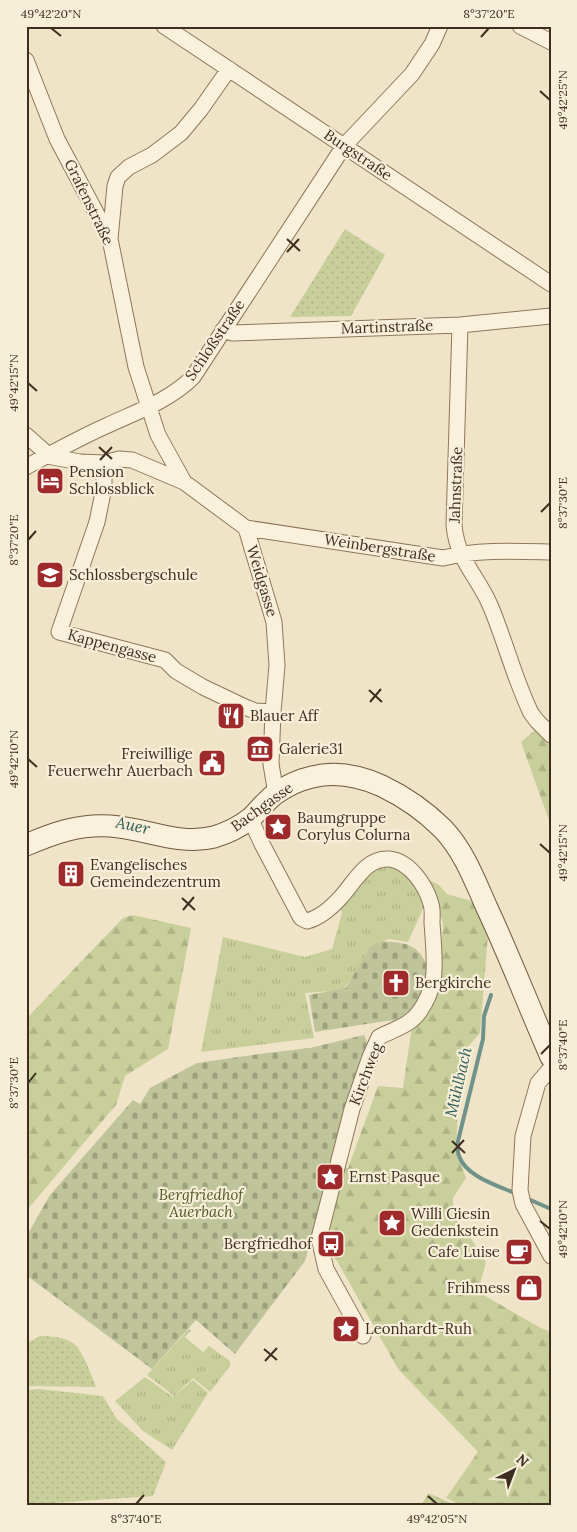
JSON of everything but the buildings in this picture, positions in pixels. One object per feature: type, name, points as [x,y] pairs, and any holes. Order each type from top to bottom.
[{"type":"main road","name":"Bachgasse","points":[[26,845],[60,831],[89,826],[111,826],[173,838],[200,839],[214,837],[231,830],[250,818],[276,794],[293,784],[313,776],[350,775],[374,783],[396,793],[420,808],[444,830],[458,848],[508,953],[551,1057]]},
{"type":"street","name":"Burgstraße","points":[[164,26],[551,284]]},
{"type":"street","name":"Schloßstraße","points":[[26,467],[104,426],[149,407],[181,388],[193,377],[344,146],[412,74],[432,44],[440,26]]},
{"type":"street","points":[[520,26],[551,42]]},
{"type":"street","name":"Grafenstraße","points":[[26,60],[57,139],[110,239],[136,367],[149,407]]},
{"type":"street","points":[[110,239],[115,186],[118,177],[129,167],[152,155],[181,133],[202,109],[229,69]]},
{"type":"street","name":"Martinstraße","points":[[223,330],[233,333],[460,325],[551,316]]},
{"type":"street","name":"Jahnstraße","points":[[460,325],[454,526],[455,539],[460,554]]},
{"type":"street","name":"Weidgasse","points":[[149,407],[158,436],[184,482],[246,528],[274,622],[277,665],[272,712],[271,764],[276,794]]},
{"type":"street","points":[[26,435],[47,456],[80,462],[104,463],[120,459],[132,460],[184,482]]},
{"type":"street","name":"Kappengasse","points":[[104,463],[104,488],[97,522],[58,632],[165,660],[176,671],[222,696],[255,710],[272,712]]},
{"type":"street","name":"Weinbergstraße","points":[[246,528],[443,558],[460,554]]},
{"type":"street","points":[[551,552],[506,551],[460,554],[490,604],[531,713],[551,735]]},
{"type":"street","name":"Kirchweg","points":[[250,818],[301,918],[307,921],[315,919],[340,898],[362,870],[380,859],[398,861],[406,866],[416,875],[432,905],[433,978],[428,997],[420,1012],[406,1025],[379,1037],[352,1109],[319,1238],[326,1269],[364,1336]]},
{"type":"street","points":[[551,1068],[538,1083],[523,1136],[521,1195],[551,1256]]},
{"type":"green space","points":[[345,229],[385,255],[351,316],[290,317]]},
{"type":"green space","points":[[535,730],[551,742],[551,826],[521,742]]},
{"type":"green space","points":[[389,864],[406,869],[426,902],[408,942],[389,939],[379,942],[343,990],[305,993],[314,1038],[201,1052],[223,937],[305,957],[332,949],[342,913],[339,906],[372,868]]},
{"type":"green space","points":[[429,880],[439,885],[447,894],[475,902],[489,922],[480,1033],[460,1056],[456,1152],[466,1178],[453,1198],[453,1217],[464,1228],[486,1262],[478,1292],[551,1332],[551,1506],[462,1506],[446,1498],[478,1452],[398,1369],[337,1261],[322,1244],[343,1167],[348,1168],[378,1086],[403,1088],[412,1026],[440,970],[443,923]]},
{"type":"green space","points":[[133,915],[191,928],[168,1049],[125,1076],[116,1105],[26,1211],[26,1019],[123,918]]},
{"type":"green space","points":[[382,941],[402,943],[412,947],[423,958],[427,965],[429,981],[428,989],[423,999],[405,1020],[386,1021],[315,1032],[309,995],[346,988],[370,947]]},
{"type":"green space","name":"Bergfriedhof Auerbach","points":[[364,1035],[367,1042],[305,1261],[235,1354],[196,1320],[152,1369],[26,1275],[26,1237],[50,1195],[133,1100],[140,1104],[150,1088],[197,1063],[310,1048]]},
{"type":"green space","points":[[189,1329],[191,1330],[185,1337],[203,1352],[209,1346],[230,1361],[230,1366],[210,1392],[193,1378],[174,1396],[147,1375]]},
{"type":"green space","points":[[40,1336],[62,1338],[74,1344],[84,1358],[96,1387],[27,1386],[26,1344]]},
{"type":"green space","points":[[145,1377],[173,1397],[193,1380],[208,1393],[172,1450],[143,1431],[115,1401]]},
{"type":"green space","points":[[39,1389],[103,1396],[116,1418],[166,1462],[153,1496],[26,1505],[26,1390]]},
{"type":"green space","points":[[428,1493],[458,1506],[421,1506]]},
{"type":"waterway","name":"Mühlbach","points":[[491,995],[484,1016],[483,1039],[458,1141],[458,1153],[468,1170],[484,1180],[517,1194]]},
{"type":"waterway","name":"Mühlbach","points":[[526,1198],[551,1209]]},
{"type":"place","name":"Pension Schlossblick","points":[[50,481]]},
{"type":"place","name":"Schlossbergschule","points":[[50,575]]},
{"type":"place","name":"Blauer Aff","points":[[231,716]]},
{"type":"place","name":"Galerie31","points":[[260,749]]},
{"type":"place","name":"Freiwillige Feuerwehr Auerbach","points":[[212,763]]},
{"type":"place","name":"Baumgruppe Corylus Colurna","points":[[278,827]]},
{"type":"place","name":"Evangelisches Gemeindezentrum","points":[[71,874]]},
{"type":"place","name":"Bergkirche","points":[[396,983]]},
{"type":"place","name":"Ernst Pasque","points":[[330,1177]]},
{"type":"place","name":"Willi Giesin Gedenkstein","points":[[392,1223]]},
{"type":"place","name":"Bergfriedhof","points":[[331,1244]]},
{"type":"place","name":"Cafe Luise","points":[[519,1252]]},
{"type":"place","name":"Frihmess","points":[[529,1288]]},
{"type":"place","name":"Leonhardt-Ruh","points":[[346,1329]]},
{"type":"water label","name":"Auer","points":[[133,825]]}]
